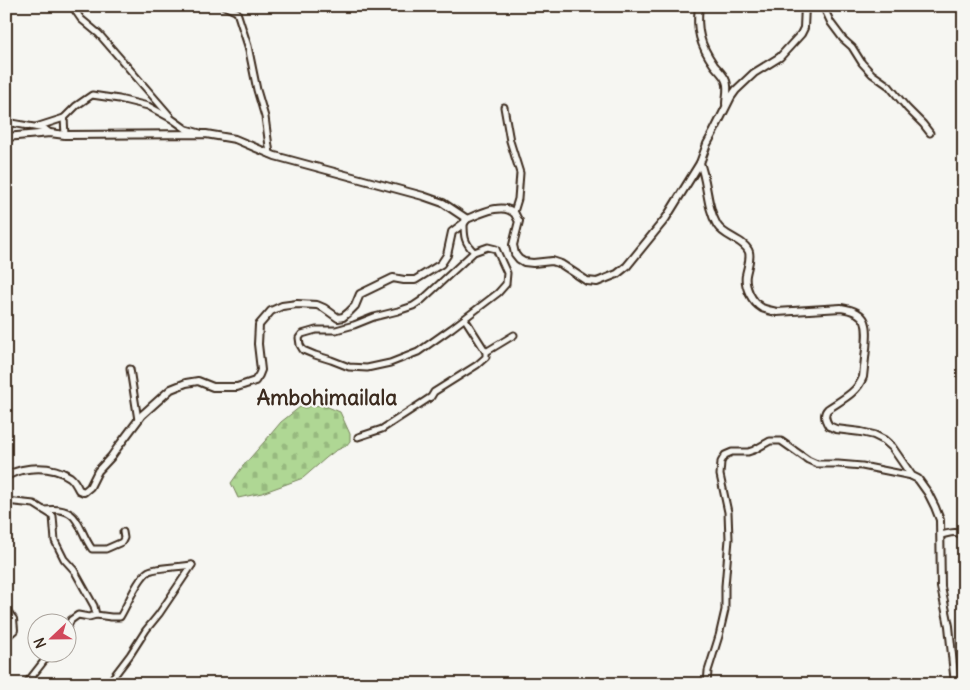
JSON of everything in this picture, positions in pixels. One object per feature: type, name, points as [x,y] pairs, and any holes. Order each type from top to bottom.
[{"type":"street","points":[[72,6],[81,19],[99,34],[172,119]]},
{"type":"street","points":[[224,6],[237,12],[240,20],[248,46],[256,90],[265,117],[270,154]]},
{"type":"street","points":[[699,6],[698,31],[701,41],[710,60],[727,84],[725,108]]},
{"type":"street","points":[[6,476],[32,468],[53,470],[72,478],[79,490],[84,492],[90,487],[98,471],[111,457],[142,415],[171,389],[186,383],[198,382],[213,387],[237,388],[255,381],[261,370],[258,344],[259,325],[271,311],[282,306],[297,304],[317,305],[338,318],[343,317],[355,306],[360,294],[393,278],[415,280],[441,264],[447,255],[452,232],[465,221],[498,208],[506,208],[514,212],[519,221],[513,245],[515,254],[524,262],[552,261],[561,264],[587,281],[597,282],[617,274],[627,266],[666,218],[700,163],[705,148],[736,90],[746,79],[780,56],[803,32],[805,6]]},
{"type":"street","points":[[824,6],[830,23],[852,47],[862,63],[872,74],[889,86],[930,133]]},
{"type":"street","points":[[36,128],[64,118],[76,106],[92,95],[148,106],[186,129],[236,139],[270,154],[443,203],[465,221],[466,240],[468,246],[474,252]]},
{"type":"street","points":[[504,107],[510,140],[520,173],[518,199],[514,212]]},
{"type":"street","points":[[64,118],[65,135]]},
{"type":"street","points":[[6,122],[45,129],[50,133]]},
{"type":"street","points":[[6,137],[50,133],[65,135],[206,134]]},
{"type":"street","points":[[700,163],[704,173],[711,210],[718,226],[724,233],[743,244],[749,252],[749,262],[745,276],[746,284],[752,297],[758,304],[768,310],[777,312],[841,308],[854,310],[862,317],[867,331],[863,377],[855,390],[826,412],[825,418],[829,426],[836,429],[861,432],[884,440],[892,447],[912,476]]},
{"type":"street","points":[[488,247],[496,249],[507,273],[506,284],[418,352],[390,363],[367,368],[349,367],[302,350],[300,345],[302,334],[316,330],[336,330],[413,306],[474,252],[488,247]]},
{"type":"street","points":[[358,437],[382,428],[431,397],[434,392],[477,365],[486,357],[486,352],[464,318]]},
{"type":"street","points":[[486,352],[514,335]]},
{"type":"street","points":[[130,369],[138,420]]},
{"type":"street","points":[[707,684],[708,671],[725,610],[729,538],[728,512],[720,475],[721,462],[725,455],[732,452],[748,452],[770,441],[781,441],[817,464],[862,466],[912,476],[918,479],[928,493],[940,520],[941,587],[949,626],[955,684]]},
{"type":"street","points":[[6,501],[34,504],[54,516],[55,541],[64,559],[74,570],[94,606],[96,615]]},
{"type":"street","points":[[44,510],[54,508],[69,513],[80,525],[92,549],[106,549],[122,542],[124,538],[123,532]]},
{"type":"street","points":[[940,535],[957,532],[962,536],[964,526]]},
{"type":"street","points":[[78,615],[120,617],[137,585],[147,572],[192,566],[108,684]]},
{"type":"street","points":[[6,610],[13,619],[14,630],[6,637]]},
{"type":"street","points":[[26,684],[43,662]]},
{"type":"green space","points":[[323,405],[340,412],[350,434],[350,441],[346,446],[335,451],[303,478],[262,493],[238,498],[231,483],[281,422],[300,407]]},
{"type":"district","name":"Ambohimailala","points":[[327,397]]}]
